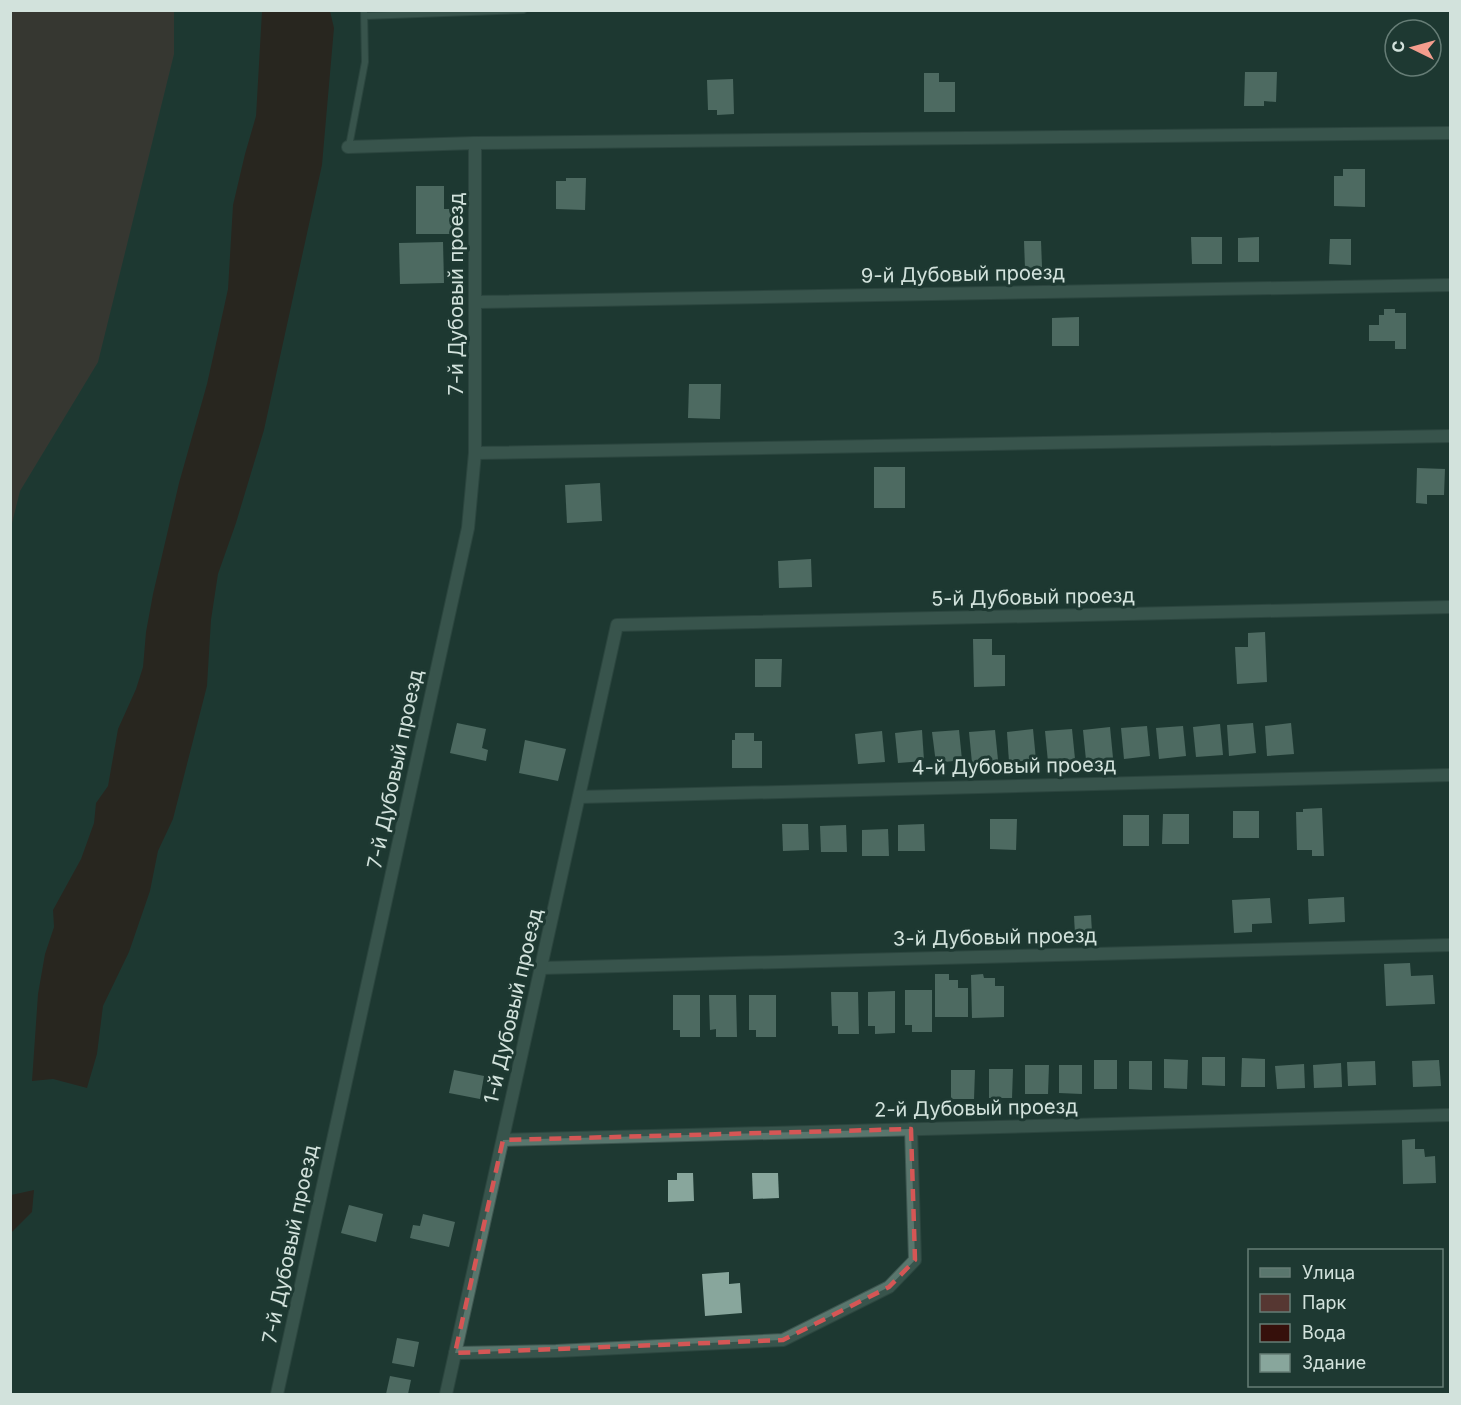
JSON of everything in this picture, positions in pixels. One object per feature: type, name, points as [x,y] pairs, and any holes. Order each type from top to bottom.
[{"type":"street","points":[[348,147],[475,143],[1450,133]]},
{"type":"street","name":"7-й Дубовый проезд","points":[[277,1395],[468,528],[475,453],[475,143]]},
{"type":"street","name":"9-й Дубовый проезд","points":[[476,302],[1450,285]]},
{"type":"street","points":[[475,453],[1450,436]]},
{"type":"street","name":"5-й Дубовый проезд","points":[[617,625],[1450,607]]},
{"type":"street","name":"1-й Дубовый проезд","points":[[446,1395],[617,625]]},
{"type":"street","name":"4-й Дубовый проезд","points":[[579,796],[1450,775]]},
{"type":"street","name":"3-й Дубовый проезд","points":[[541,968],[1450,945]]},
{"type":"street","name":"2-й Дубовый проезд","points":[[503,1140],[1450,1115]]},
{"type":"street","points":[[455,1353],[556,1352],[783,1340],[889,1287],[915,1260],[911,1129]]},
{"type":"lane","points":[[348,147],[365,62],[365,13],[523,10]]},
{"type":"highlighted area","points":[[911,1129],[915,1260],[889,1287],[783,1340],[455,1353],[503,1140]]},
{"type":"green space","points":[[11,10],[174,11],[174,54],[98,362],[20,491],[11,527]]},
{"type":"water","points":[[262,11],[330,11],[334,28],[322,165],[264,430],[218,574],[211,620],[207,686],[173,819],[158,851],[150,891],[129,952],[103,1006],[97,1054],[87,1088],[53,1079],[32,1081],[38,994],[45,954],[54,927],[53,910],[81,859],[94,823],[96,803],[108,786],[118,729],[143,667],[153,594],[179,483],[207,384],[228,289],[233,205],[256,116]]},
{"type":"water","points":[[34,1190],[32,1212],[11,1233],[11,1195]]},
{"type":"building","points":[[1245,72],[1277,72],[1276,102],[1264,101],[1264,106],[1244,106]]},
{"type":"building","points":[[924,73],[939,73],[939,82],[955,82],[955,112],[924,112]]},
{"type":"building","points":[[733,79],[734,114],[717,115],[717,110],[708,110],[707,80]]},
{"type":"building","points":[[1343,169],[1365,169],[1365,207],[1334,206],[1334,176],[1343,176]]},
{"type":"building","points":[[566,178],[586,178],[585,210],[556,209],[556,181],[566,181]]},
{"type":"building","points":[[416,186],[444,186],[444,209],[458,209],[459,234],[416,234]]},
{"type":"building","points":[[1191,237],[1222,237],[1222,264],[1192,264]]},
{"type":"building","points":[[1259,237],[1259,262],[1238,262],[1238,238]]},
{"type":"building","points":[[1330,239],[1351,239],[1351,265],[1329,264]]},
{"type":"building","points":[[1024,241],[1041,241],[1042,267],[1025,268]]},
{"type":"building","points":[[443,242],[444,283],[400,284],[399,243]]},
{"type":"building","points":[[1384,309],[1395,309],[1395,313],[1406,313],[1406,349],[1395,349],[1395,341],[1369,341],[1369,325],[1379,325],[1379,315],[1384,315]]},
{"type":"building","points":[[1079,317],[1079,346],[1052,346],[1052,318]]},
{"type":"building","points":[[689,384],[721,384],[720,419],[688,418]]},
{"type":"building","points":[[874,467],[905,467],[905,508],[874,508]]},
{"type":"building","points":[[1417,468],[1445,469],[1444,495],[1427,495],[1427,504],[1416,503]]},
{"type":"building","points":[[600,483],[602,521],[567,523],[565,485]]},
{"type":"building","points":[[811,559],[812,587],[779,588],[778,561]]},
{"type":"building","points":[[1265,632],[1267,682],[1237,684],[1235,647],[1248,647],[1248,633]]},
{"type":"building","points":[[973,639],[992,639],[992,655],[1005,655],[1005,686],[974,687]]},
{"type":"building","points":[[755,659],[782,659],[781,687],[755,687]]},
{"type":"building","points":[[457,723],[486,729],[482,748],[488,750],[486,761],[450,753]]},
{"type":"building","points":[[1253,723],[1256,753],[1229,756],[1227,725]]},
{"type":"building","points":[[1291,723],[1294,754],[1267,756],[1265,726]]},
{"type":"building","points":[[1220,724],[1223,755],[1196,757],[1193,727]]},
{"type":"building","points":[[1147,726],[1150,756],[1124,759],[1121,728]]},
{"type":"building","points":[[1183,726],[1186,756],[1159,759],[1156,728]]},
{"type":"building","points":[[1110,727],[1113,758],[1086,760],[1083,730]]},
{"type":"building","points":[[1033,729],[1036,760],[1009,762],[1007,732]]},
{"type":"building","points":[[1072,729],[1075,759],[1048,762],[1045,731]]},
{"type":"building","points":[[922,730],[924,761],[898,763],[895,733]]},
{"type":"building","points":[[959,730],[962,760],[936,763],[932,732]]},
{"type":"building","points":[[995,730],[998,760],[972,763],[969,732]]},
{"type":"building","points":[[882,731],[885,762],[858,764],[855,734]]},
{"type":"building","points":[[735,733],[754,733],[754,741],[762,741],[762,768],[732,768],[732,740],[735,740]]},
{"type":"building","points":[[525,740],[566,749],[558,781],[519,773]]},
{"type":"building","points":[[1322,808],[1324,856],[1312,856],[1312,850],[1297,850],[1296,812],[1303,812],[1303,809]]},
{"type":"building","points":[[1233,811],[1259,811],[1259,838],[1233,838]]},
{"type":"building","points":[[1163,814],[1189,814],[1189,844],[1162,844]]},
{"type":"building","points":[[1123,815],[1149,815],[1149,846],[1123,846]]},
{"type":"building","points":[[990,819],[1017,819],[1016,850],[990,849]]},
{"type":"building","points":[[782,824],[808,824],[809,850],[783,851]]},
{"type":"building","points":[[924,824],[925,851],[898,851],[898,825]]},
{"type":"building","points":[[846,825],[847,852],[821,852],[820,826]]},
{"type":"building","points":[[888,829],[889,856],[862,856],[862,830]]},
{"type":"building","points":[[1344,897],[1345,922],[1309,924],[1308,899]]},
{"type":"building","points":[[1270,898],[1272,923],[1252,924],[1252,932],[1234,933],[1232,900]]},
{"type":"building","points":[[1091,915],[1092,933],[1075,934],[1074,916]]},
{"type":"building","points":[[1410,963],[1411,976],[1433,975],[1435,1004],[1386,1006],[1384,964]]},
{"type":"building","points":[[935,974],[949,974],[949,980],[958,980],[958,988],[968,988],[968,1017],[935,1017]]},
{"type":"building","points":[[983,974],[984,978],[995,978],[995,986],[1004,986],[1004,1017],[972,1018],[971,975]]},
{"type":"building","points":[[905,990],[932,990],[932,1032],[912,1032],[912,1025],[905,1025]]},
{"type":"building","points":[[895,991],[895,1033],[875,1034],[875,1026],[868,1026],[868,992]]},
{"type":"building","points":[[831,992],[858,992],[859,1034],[838,1034],[838,1026],[832,1026]]},
{"type":"building","points":[[673,995],[700,995],[700,1037],[680,1037],[680,1030],[673,1030]]},
{"type":"building","points":[[709,995],[736,995],[737,1037],[716,1037],[716,1029],[710,1030]]},
{"type":"building","points":[[749,995],[776,995],[776,1037],[756,1037],[756,1030],[749,1030]]},
{"type":"building","points":[[1202,1057],[1225,1057],[1225,1086],[1202,1085]]},
{"type":"building","points":[[1242,1058],[1265,1059],[1265,1087],[1241,1087]]},
{"type":"building","points":[[1164,1059],[1188,1060],[1187,1089],[1164,1088]]},
{"type":"building","points":[[1094,1060],[1117,1060],[1117,1089],[1094,1089]]},
{"type":"building","points":[[1439,1060],[1441,1086],[1413,1087],[1412,1061]]},
{"type":"building","points":[[1129,1061],[1152,1061],[1152,1090],[1129,1089]]},
{"type":"building","points":[[1375,1061],[1376,1085],[1348,1086],[1347,1062]]},
{"type":"building","points":[[1341,1063],[1342,1087],[1314,1088],[1313,1065]]},
{"type":"building","points":[[1304,1064],[1305,1088],[1277,1089],[1275,1066]]},
{"type":"building","points":[[1025,1065],[1049,1065],[1048,1094],[1025,1094]]},
{"type":"building","points":[[1059,1065],[1082,1065],[1082,1094],[1059,1093]]},
{"type":"building","points":[[989,1069],[1013,1069],[1012,1098],[989,1098]]},
{"type":"building","points":[[454,1070],[484,1076],[480,1099],[449,1093]]},
{"type":"building","points":[[951,1070],[975,1070],[974,1099],[951,1099]]},
{"type":"building","points":[[1415,1139],[1415,1149],[1424,1149],[1425,1157],[1435,1156],[1436,1183],[1403,1184],[1402,1140]]},
{"type":"building","points":[[677,1173],[693,1173],[694,1201],[668,1202],[668,1180],[677,1180]]},
{"type":"building","points":[[752,1173],[778,1173],[779,1198],[753,1199]]},
{"type":"building","points":[[349,1205],[383,1214],[376,1242],[341,1233]]},
{"type":"building","points":[[423,1214],[455,1222],[449,1247],[410,1238],[413,1225],[420,1226]]},
{"type":"building","points":[[729,1272],[729,1284],[740,1283],[742,1313],[705,1316],[702,1274]]},
{"type":"building","points":[[397,1338],[419,1342],[414,1367],[392,1363]]},
{"type":"building","points":[[390,1376],[411,1380],[408,1394],[386,1394]]}]
